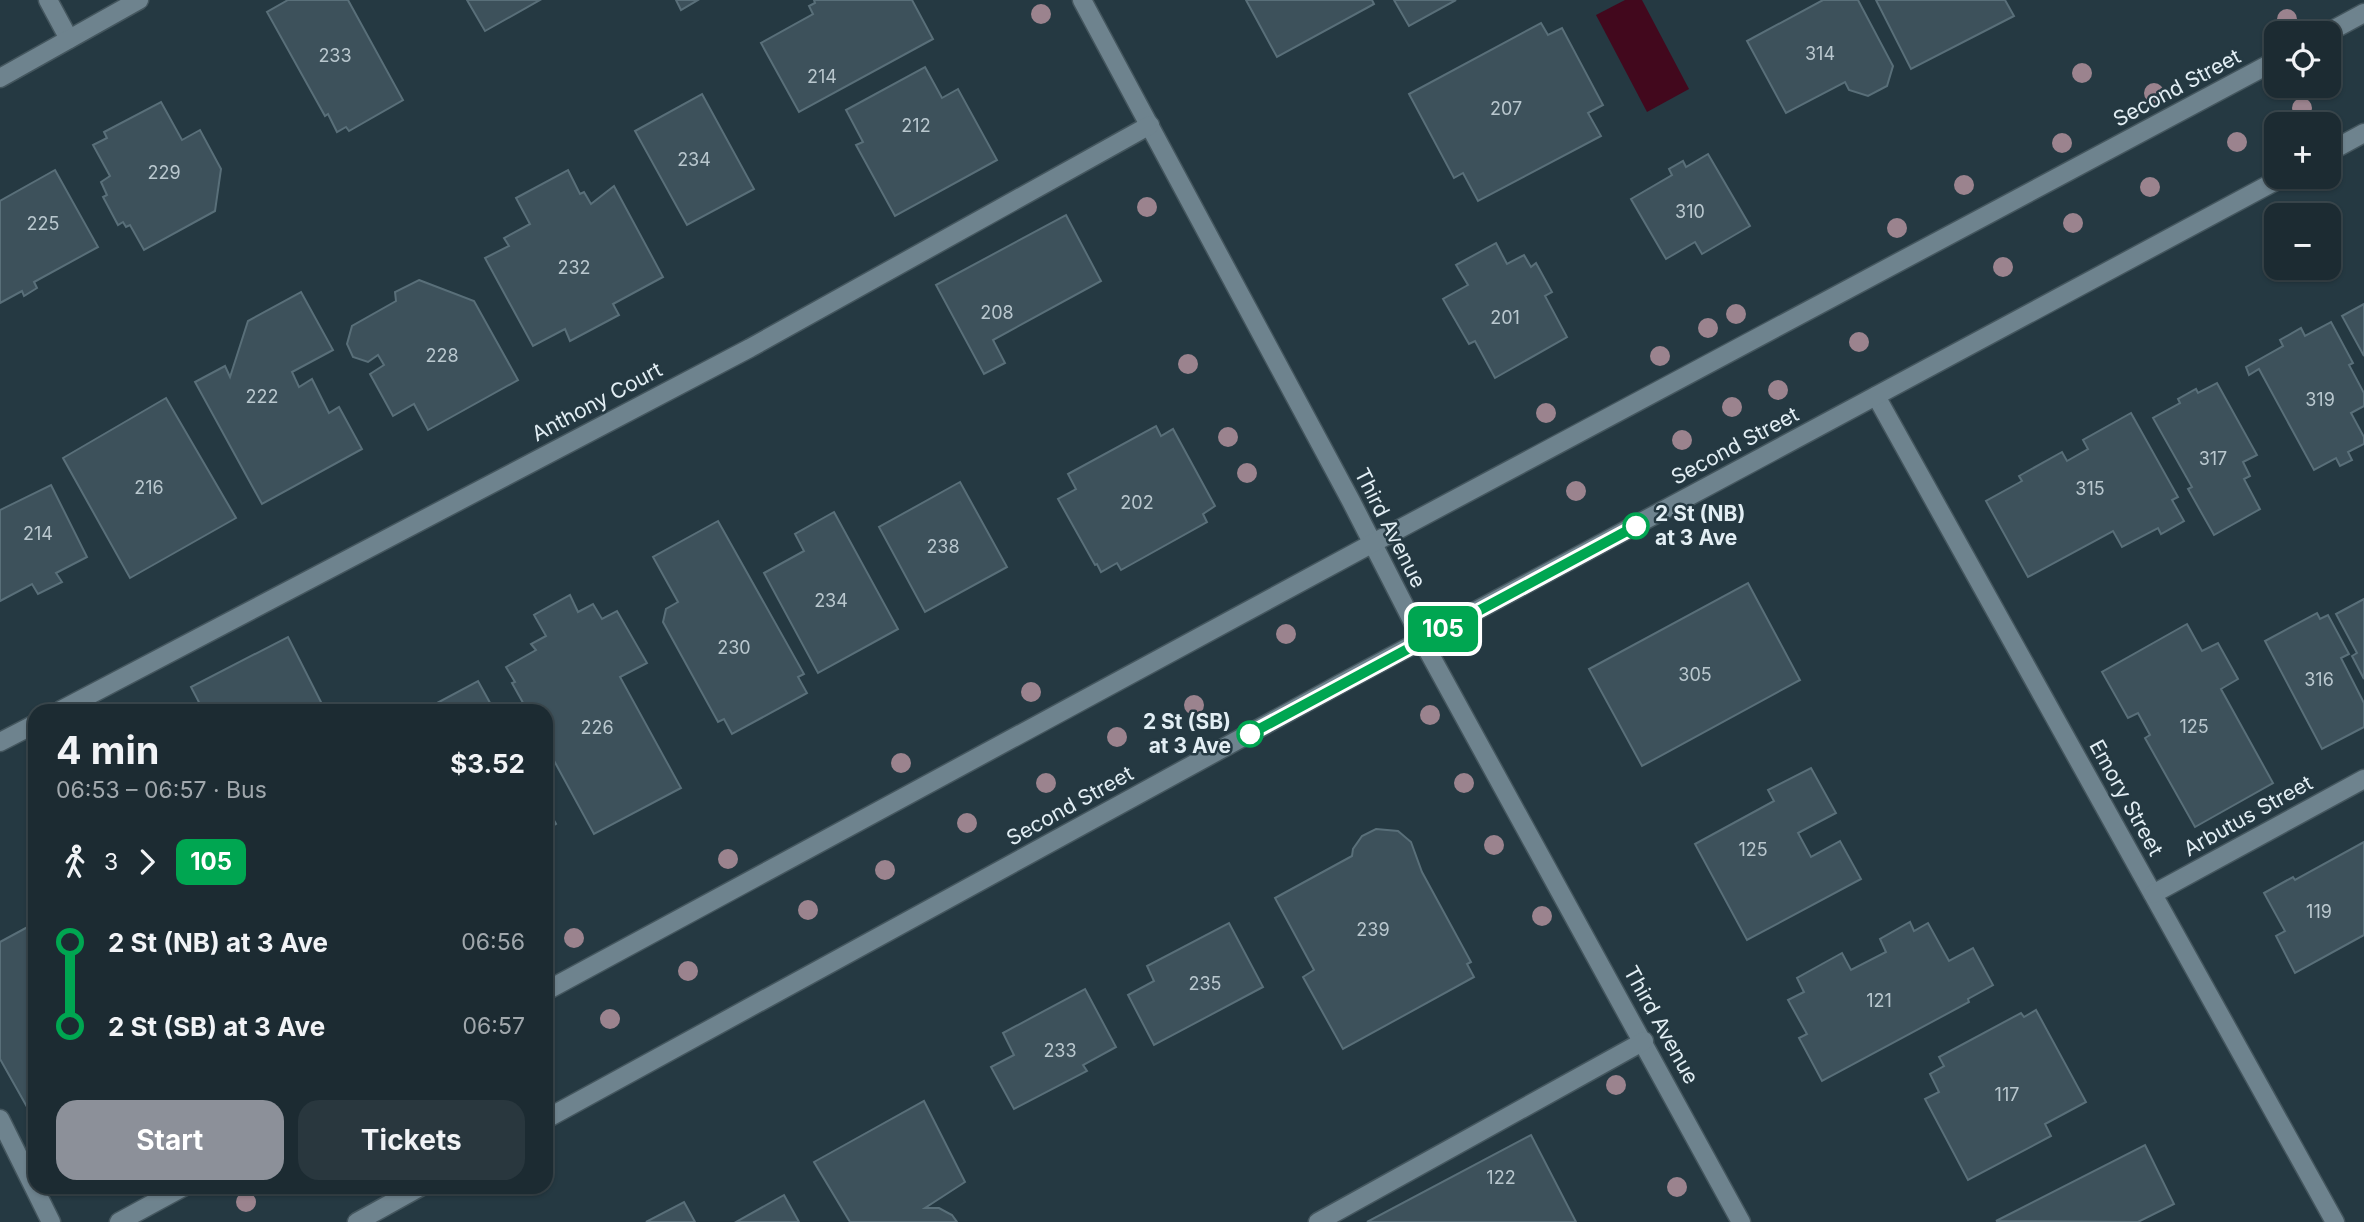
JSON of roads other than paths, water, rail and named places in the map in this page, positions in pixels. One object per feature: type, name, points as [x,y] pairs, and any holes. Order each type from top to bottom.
[{"type":"street","points":[[48,0],[69,39]]},
{"type":"street","points":[[0,78],[139,0]]},
{"type":"street","name":"Third Avenue","points":[[1082,0],[1373,543],[1422,640],[1741,1222]]},
{"type":"street","points":[[2341,25],[2364,13]]},
{"type":"street","name":"Second Street","points":[[553,987],[1373,543],[2264,67]]},
{"type":"street","name":"Anthony Court","points":[[72,704],[750,348],[1150,125]]},
{"type":"street","points":[[2341,145],[2364,133]]},
{"type":"street","name":"Second Street","points":[[553,1115],[1422,640],[2264,187]]},
{"type":"street","name":"Emory Street","points":[[1876,396],[2336,1222]]},
{"type":"street","points":[[0,742],[28,728]]},
{"type":"street","name":"Arbutus Street","points":[[2153,894],[2364,779]]},
{"type":"street","points":[[1318,1222],[1644,1041]]},
{"type":"street","points":[[0,1119],[28,1176]]},
{"type":"street","points":[[37,1194],[51,1222]]},
{"type":"street","points":[[119,1222],[170,1194]]},
{"type":"street","points":[[358,1222],[408,1194]]},
{"type":"place","name":"2 St (NB) at 3 Ave","points":[[1636,526]]},
{"type":"place","name":"2 St (SB) at 3 Ave","points":[[1250,734]]}]
